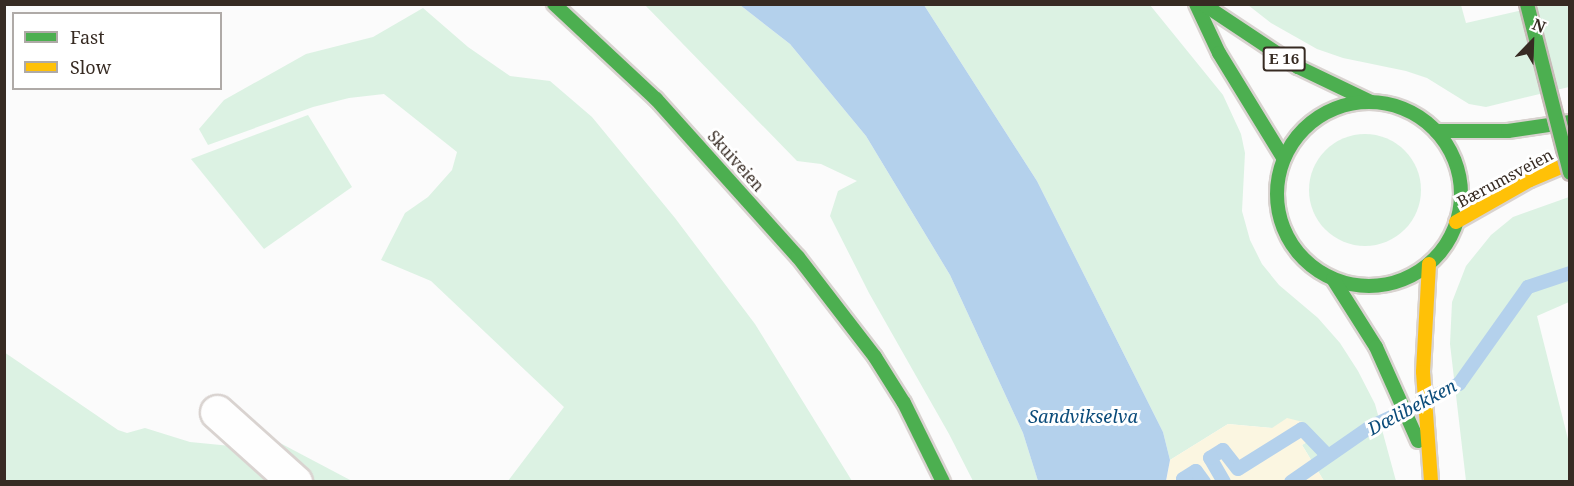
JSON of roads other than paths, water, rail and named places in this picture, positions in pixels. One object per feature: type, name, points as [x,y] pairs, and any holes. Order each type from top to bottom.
[{"type":"main road","name":"Skuiveien","points":[[554,4],[656,99],[718,165],[798,257],[875,357],[904,403],[943,482]]},
{"type":"main road","points":[[1196,4],[1219,53],[1284,159]]},
{"type":"main road","name":"E 16","points":[[1203,4],[1298,67],[1371,102]]},
{"type":"main road","points":[[1527,4],[1569,173]]},
{"type":"main road","points":[[1371,102],[1395,106],[1410,113],[1436,131],[1450,152],[1458,174],[1461,198],[1456,222],[1445,245],[1428,264],[1393,283],[1352,284],[1333,279],[1315,269],[1300,255],[1280,219],[1277,200],[1278,179],[1284,159],[1294,140],[1309,124],[1328,111],[1349,104],[1371,102]]},
{"type":"main road","name":"Bærumsveien","points":[[1436,131],[1508,131],[1569,122]]},
{"type":"main road","name":"Bærumsveien","points":[[1456,222],[1530,180],[1569,163]]},
{"type":"main road","points":[[1428,264],[1422,372],[1431,482]]},
{"type":"main road","points":[[1333,279],[1376,347],[1428,465]]},
{"type":"street","points":[[217,412],[295,482]]},
{"type":"water","name":"Sandvikselva","points":[[740,5],[924,5],[1037,181],[1163,432],[1170,460],[1166,481],[1038,481],[1023,433],[950,275],[866,136],[790,44]]},
{"type":"waterway","name":"Dælibekken","points":[[1426,400],[1459,384],[1528,287],[1570,273]]},
{"type":"waterway","name":"Dælibekken","points":[[1291,482],[1370,427],[1406,410]]},
{"type":"waterway","points":[[1224,482],[1210,458],[1223,450],[1238,469],[1302,429],[1328,456]]},
{"type":"waterway","points":[[1184,482],[1183,479],[1196,471],[1204,482]]}]
